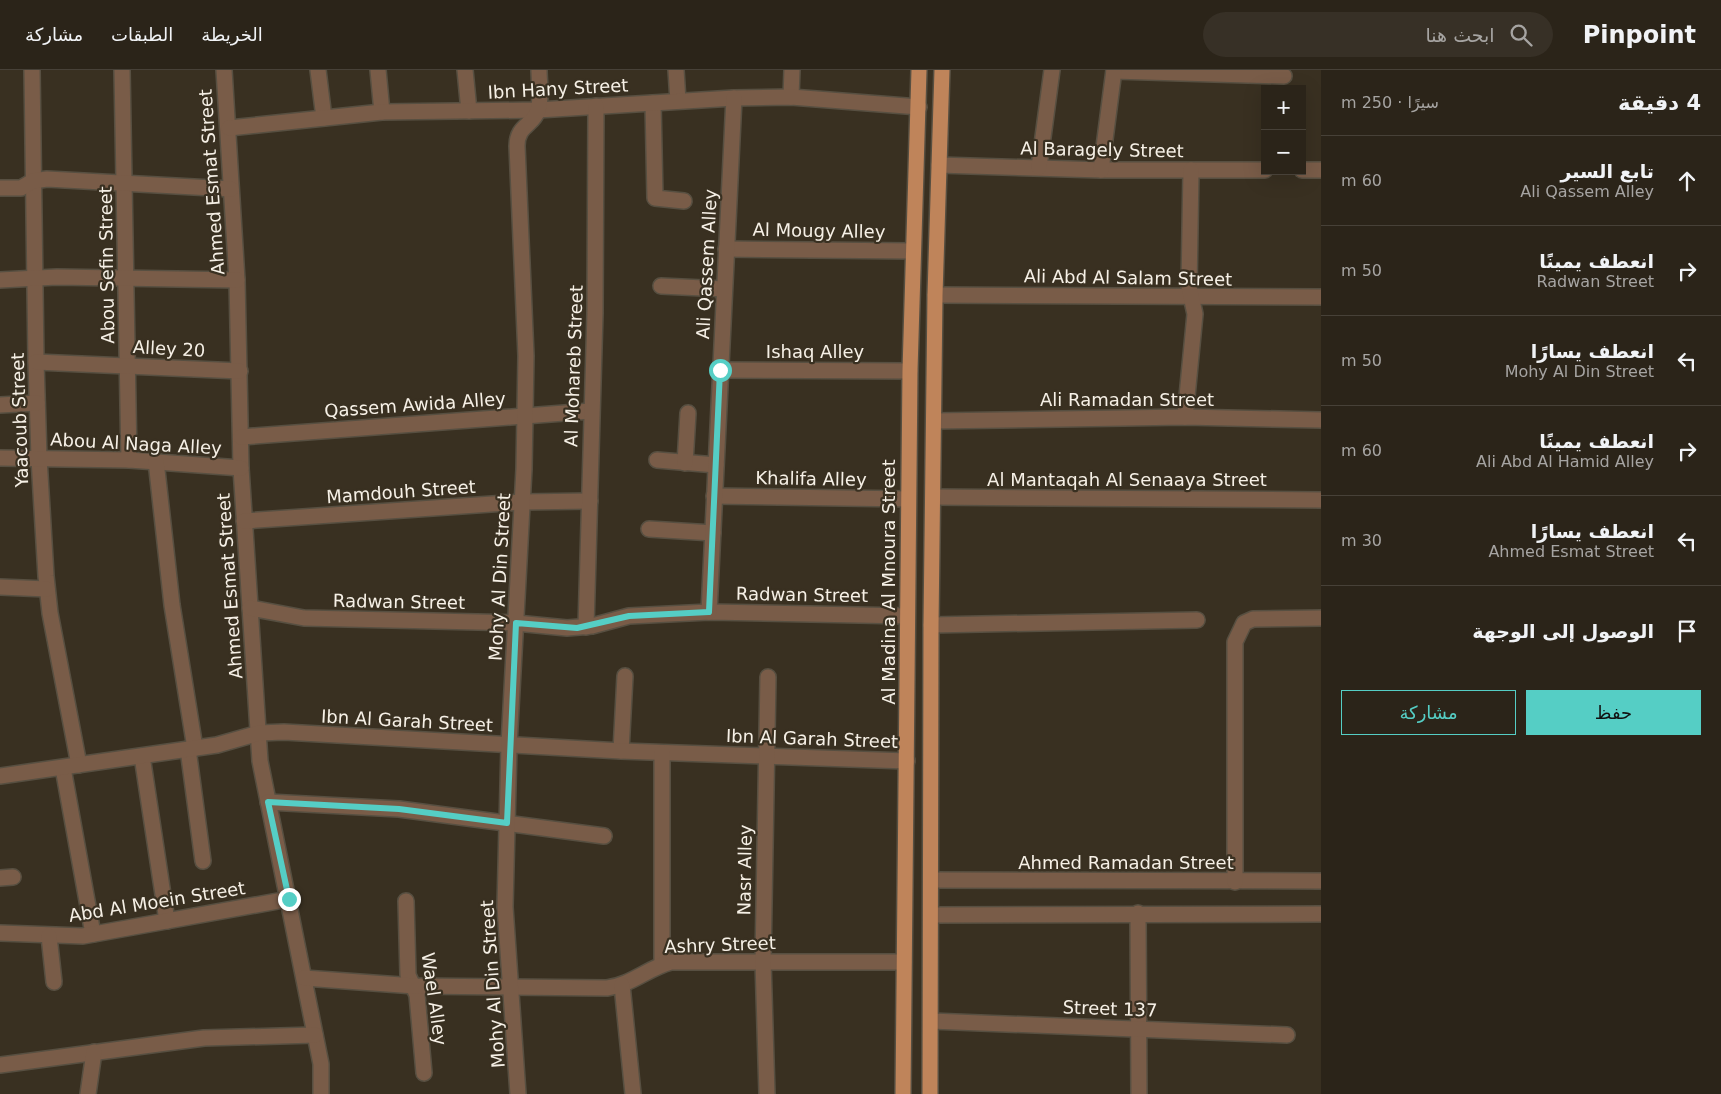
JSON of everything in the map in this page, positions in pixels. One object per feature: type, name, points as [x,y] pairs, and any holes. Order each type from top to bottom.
[{"type":"main road","name":"Al Madina Al Mnoura Street","points":[[903,1094],[910,371],[912,251],[919,70]]},
{"type":"main road","points":[[930,1094],[931,625],[935,295],[942,70]]},
{"type":"street","name":"Yaacoub Street","points":[[32,70],[37,403],[47,588],[79,765]]},
{"type":"street","name":"Abou Sefin Street","points":[[122,70],[129,460]]},
{"type":"street","name":"Ahmed Esmat Street","points":[[224,70],[237,280],[241,468],[260,761],[321,1064],[321,1094]]},
{"type":"street","points":[[318,70],[324,118]]},
{"type":"street","points":[[378,70],[382,112]]},
{"type":"street","points":[[465,70],[469,111]]},
{"type":"street","points":[[538,110],[539,70]]},
{"type":"street","points":[[676,70],[678,102]]},
{"type":"street","points":[[791,98],[792,70]]},
{"type":"street","points":[[1039,167],[1052,70]]},
{"type":"street","points":[[1102,170],[1114,70],[1285,78]]},
{"type":"street","name":"Ibn Hany Street","points":[[229,128],[382,112],[538,110],[734,98],[791,98],[919,107]]},
{"type":"street","name":"Ali Qassem Alley","points":[[709,612],[734,98]]},
{"type":"street","points":[[653,103],[655,198],[684,201]]},
{"type":"street","name":"Al Mohareb Street","points":[[586,627],[595,313],[596,106]]},
{"type":"street","name":"Mohy Al Din Street","points":[[518,1094],[517,1060],[509,987],[505,919],[509,745],[522,502],[526,356],[517,138],[520,130],[534,118],[538,110]]},
{"type":"street","name":"Al Baragely Street","points":[[939,165],[1102,170],[1261,170]]},
{"type":"street","points":[[1185,418],[1195,314],[1190,298],[1191,170]]},
{"type":"street","points":[[1306,170],[1321,170]]},
{"type":"street","points":[[0,188],[21,188],[33,181],[42,179],[231,189]]},
{"type":"street","name":"Al Mougy Alley","points":[[726,249],[912,251]]},
{"type":"street","points":[[0,280],[127,278],[237,280]]},
{"type":"street","points":[[661,286],[724,289]]},
{"type":"street","name":"Ali Abd Al Salam Street","points":[[935,295],[1190,298],[1321,297]]},
{"type":"street","name":"Alley 20","points":[[36,362],[240,371]]},
{"type":"street","name":"Ishaq Alley","points":[[720,370],[910,371]]},
{"type":"street","points":[[0,405],[37,403]]},
{"type":"street","name":"Qassem Awida Alley","points":[[241,436],[591,411]]},
{"type":"street","points":[[685,463],[688,413]]},
{"type":"street","name":"Ali Ramadan Street","points":[[934,420],[1185,418],[1321,420]]},
{"type":"street","name":"Abou Al Naga Alley","points":[[0,458],[129,460],[241,468]]},
{"type":"street","points":[[657,460],[716,465]]},
{"type":"street","points":[[156,462],[172,605],[192,749],[203,861]]},
{"type":"street","name":"Khalifa Alley","points":[[714,496],[908,499]]},
{"type":"street","name":"Al Mantaqah Al Senaaya Street","points":[[933,497],[1321,500]]},
{"type":"street","name":"Mamdouh Street","points":[[244,520],[522,502],[590,501]]},
{"type":"street","points":[[649,529],[713,533]]},
{"type":"street","points":[[0,587],[47,588]]},
{"type":"street","name":"Radwan Street","points":[[250,608],[304,618],[516,623],[567,628],[586,627],[629,616],[709,612],[907,616]]},
{"type":"street","points":[[1235,882],[1235,642],[1244,623],[1263,618],[1321,618]]},
{"type":"street","points":[[931,625],[1197,620]]},
{"type":"street","points":[[621,751],[625,676]]},
{"type":"street","name":"Nasr Alley","points":[[767,1094],[763,961],[765,756],[768,677]]},
{"type":"street","name":"Ibn Al Garah Street","points":[[0,776],[228,744],[259,733],[284,732],[662,753],[907,761]]},
{"type":"street","points":[[662,753],[662,964]]},
{"type":"street","points":[[142,756],[167,921]]},
{"type":"street","points":[[63,768],[93,934]]},
{"type":"street","points":[[268,802],[399,809],[604,836]]},
{"type":"street","name":"Ahmed Ramadan Street","points":[[931,880],[1321,881]]},
{"type":"street","name":"Abd Al Moein Street","points":[[0,934],[72,937],[289,899]]},
{"type":"street","name":"Wael Alley","points":[[406,901],[408,975],[414,986],[424,1073]]},
{"type":"street","points":[[1138,913],[1137,1028],[1139,1094]]},
{"type":"street","points":[[931,915],[1321,914]]},
{"type":"street","points":[[49,936],[54,982]]},
{"type":"street","name":"Ashry Street","points":[[304,978],[414,986],[608,988],[622,985],[653,967],[662,964],[763,961],[904,962]]},
{"type":"street","points":[[622,985],[633,1094]]},
{"type":"street","name":"Street 137","points":[[931,1021],[1287,1035]]},
{"type":"street","points":[[0,1065],[234,1036],[315,1035]]},
{"type":"street","points":[[88,1094],[94,1052]]},
{"type":"route","points":[[289,899],[268,802],[399,809],[507,823],[509,745],[516,623],[577,628],[629,616],[709,612],[720,370]]}]
